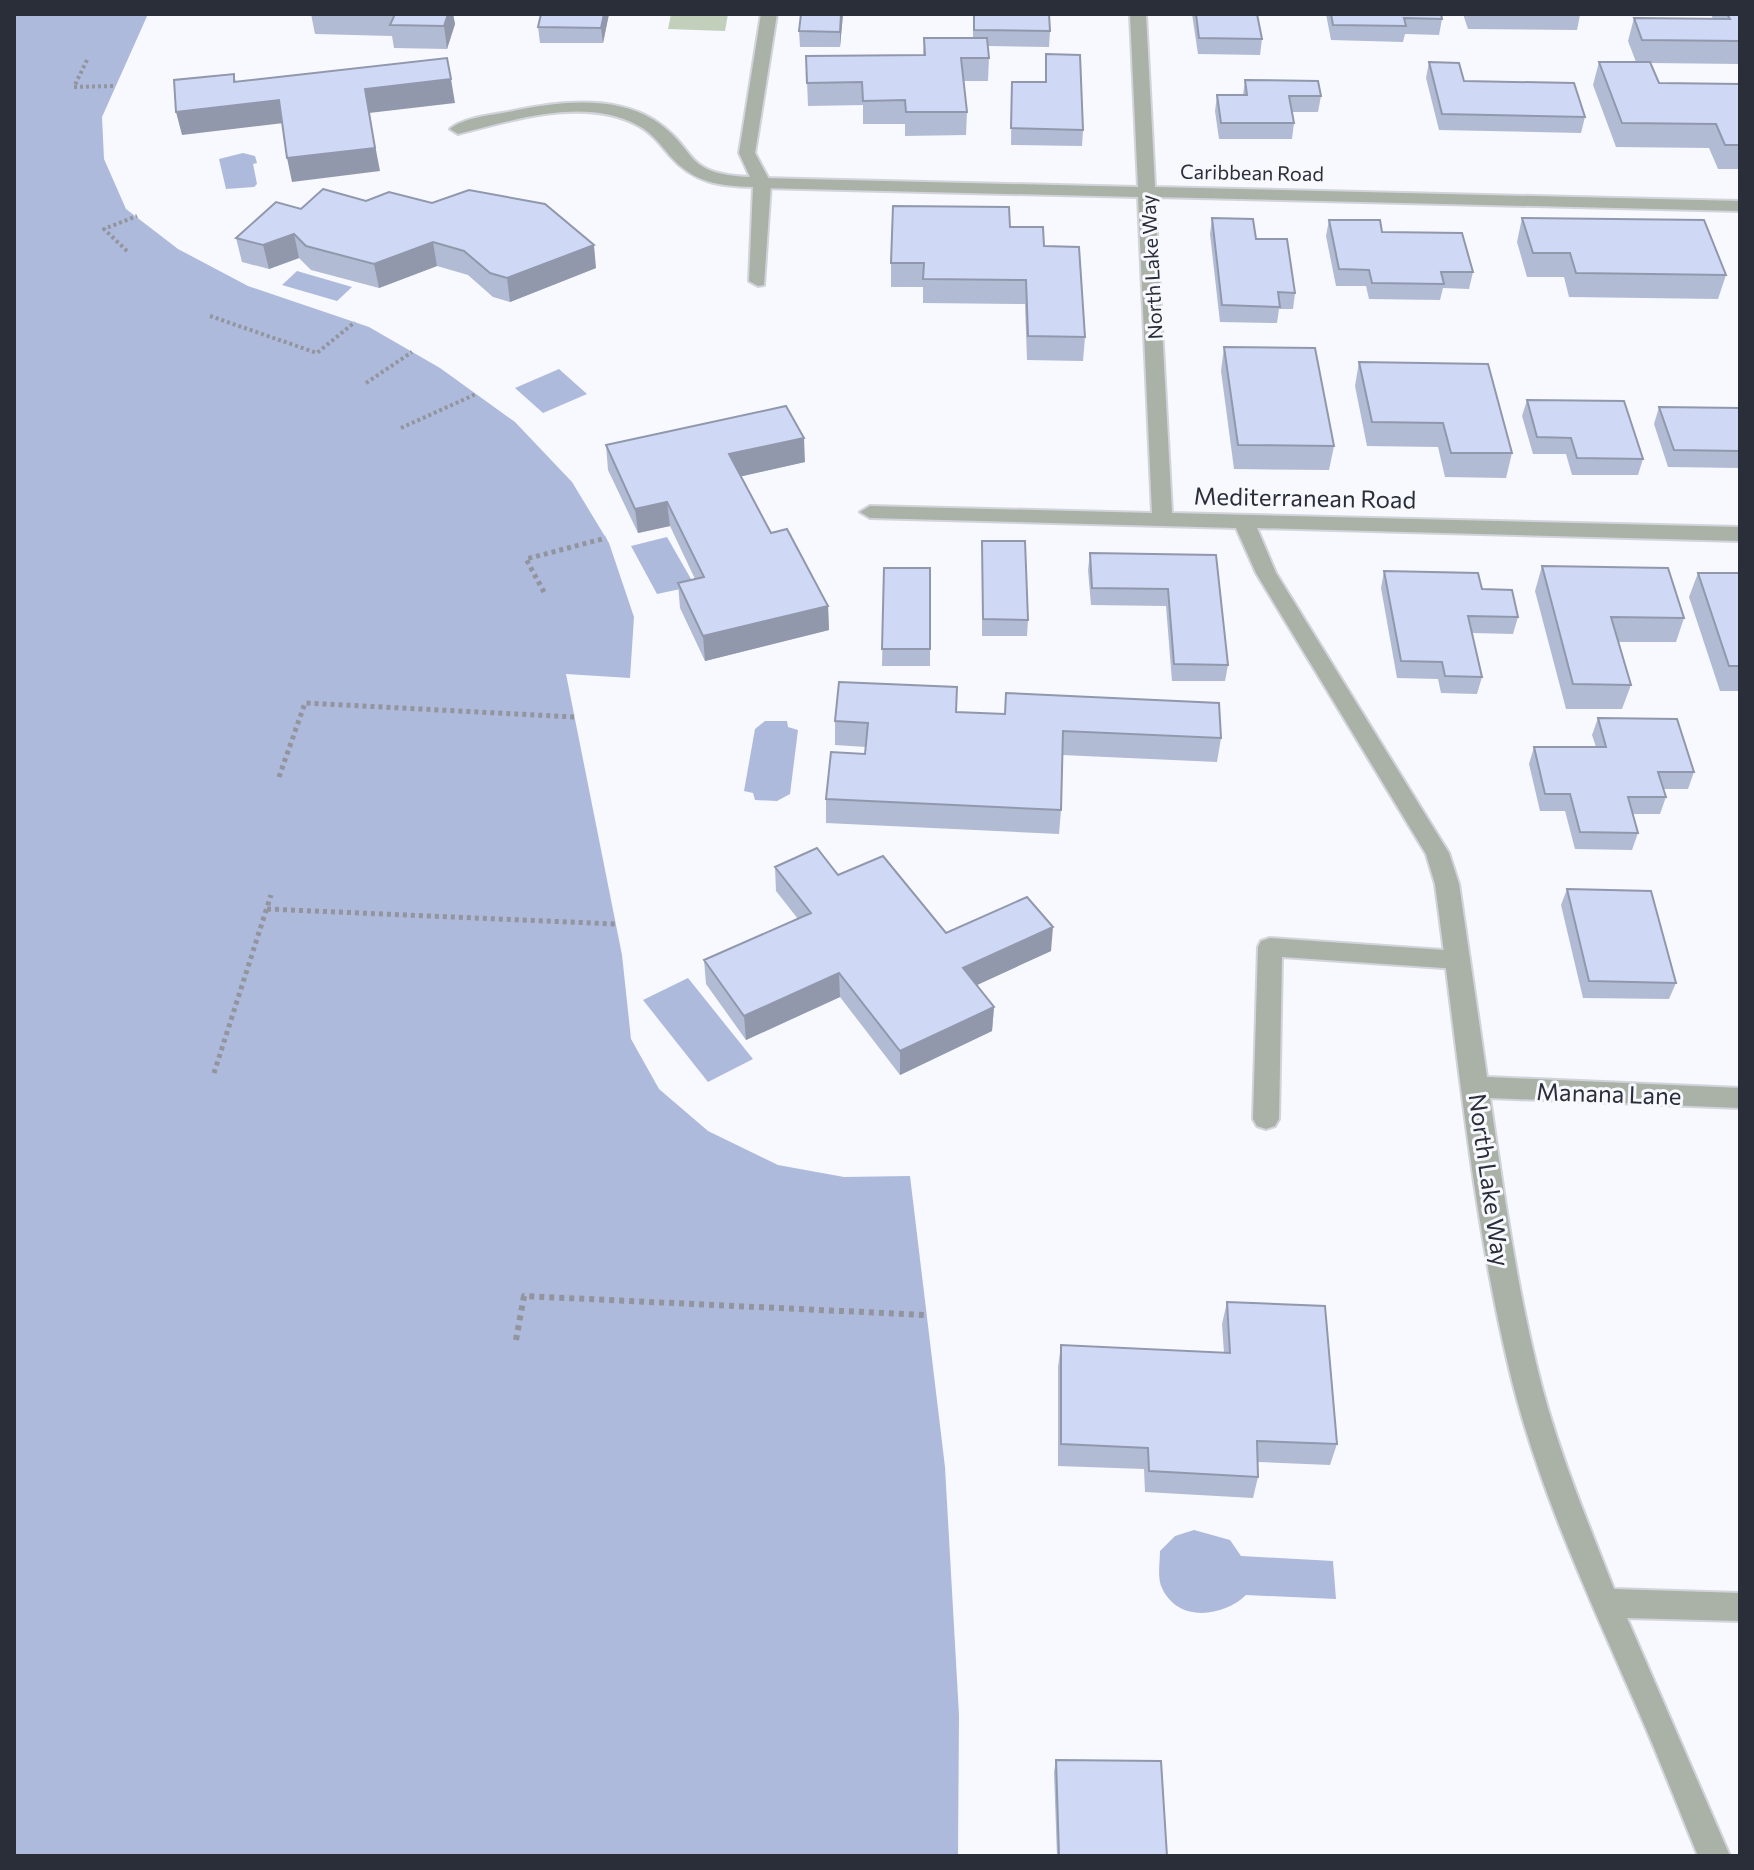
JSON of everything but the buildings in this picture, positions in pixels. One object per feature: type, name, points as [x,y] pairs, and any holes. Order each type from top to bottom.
[{"type":"street","points":[[758,281],[762,183],[747,153],[769,14]]},
{"type":"street","name":"North Lake Way","points":[[1138,14],[1162,519]]},
{"type":"street","name":"Caribbean Road","points":[[458,129],[577,107],[604,110],[639,119],[665,137],[697,172],[710,177],[762,183],[1740,206]]},
{"type":"street","name":"Mediterranean Road","points":[[870,512],[1740,534]]},
{"type":"street","name":"North Lake Way","points":[[1244,522],[1266,573],[1437,853],[1447,884],[1505,1291],[1522,1365],[1553,1468],[1604,1603],[1657,1717],[1714,1856]]},
{"type":"street","points":[[1266,1119],[1270,947],[1458,960]]},
{"type":"street","name":"Manana Lane","points":[[1477,1087],[1740,1098]]},
{"type":"street","points":[[1604,1603],[1740,1607]]},
{"type":"path","points":[[87,60],[74,87],[113,86]]},
{"type":"path","points":[[127,251],[104,229],[137,216]]},
{"type":"path","points":[[210,316],[317,353],[355,322]]},
{"type":"path","points":[[366,383],[412,352]]},
{"type":"path","points":[[401,428],[476,394]]},
{"type":"path","points":[[544,592],[526,559],[606,538]]},
{"type":"path","points":[[279,777],[305,703],[574,717]]},
{"type":"path","points":[[214,1073],[271,895]]},
{"type":"path","points":[[267,909],[615,924]]},
{"type":"path","points":[[516,1340],[524,1296],[926,1315]]},
{"type":"green space","points":[[671,14],[728,14],[725,31],[668,29]]},
{"type":"water","points":[[14,14],[148,14],[102,117],[104,159],[126,209],[178,249],[248,286],[369,327],[440,368],[515,422],[572,482],[609,543],[634,617],[630,678],[566,674],[622,955],[631,1039],[659,1089],[708,1131],[778,1165],[844,1177],[910,1176],[945,1467],[959,1715],[958,1856],[14,1856]]},
{"type":"water","points":[[243,153],[255,156],[257,163],[253,164],[257,184],[254,187],[226,189],[219,159]]},
{"type":"water","points":[[297,271],[352,287],[337,301],[282,285]]},
{"type":"water","points":[[559,369],[587,394],[543,413],[515,388]]},
{"type":"water","points":[[667,537],[695,586],[657,594],[631,546]]},
{"type":"water","points":[[765,721],[787,721],[788,727],[798,730],[790,794],[777,801],[755,800],[753,793],[744,791],[755,729]]},
{"type":"water","points":[[688,978],[753,1059],[708,1082],[643,1000]]},
{"type":"water","points":[[1194,1530],[1230,1540],[1241,1556],[1333,1561],[1336,1599],[1246,1595],[1214,1612],[1201,1613],[1179,1607],[1169,1599],[1160,1584],[1160,1551],[1175,1536]]}]
